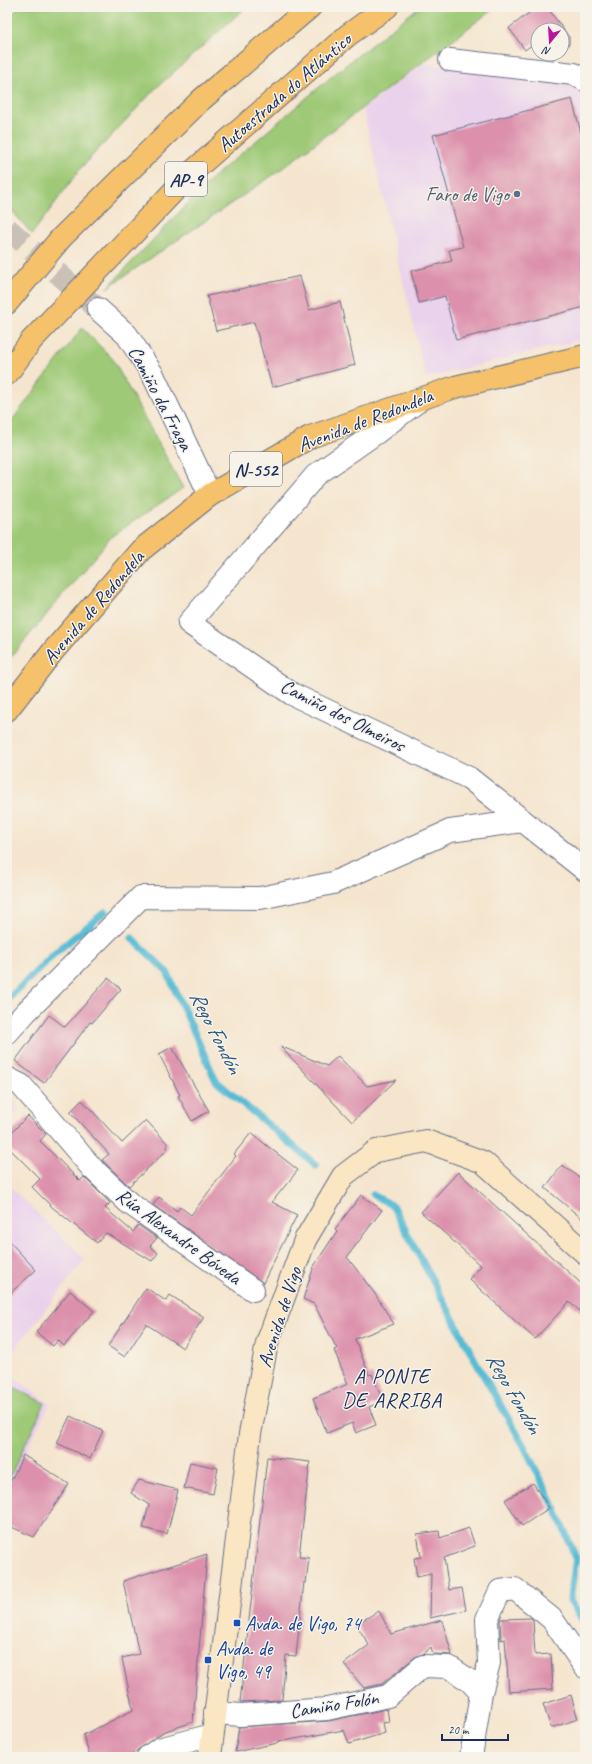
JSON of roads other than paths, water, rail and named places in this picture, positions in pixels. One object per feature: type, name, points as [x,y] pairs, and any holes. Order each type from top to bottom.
[{"type":"highway","name":"AP-9","points":[[7,303],[61,238],[201,100],[310,7]]},
{"type":"highway","name":"Autoestrada do Atlántico","points":[[7,374],[31,341],[192,172],[348,34],[387,7]]},
{"type":"highway","name":"Avenida de Redondela","points":[[7,710],[54,650],[141,550],[210,495],[310,437],[455,386],[585,356]]},
{"type":"main road","name":"Avenida de Vigo","points":[[210,1757],[250,1434],[267,1343],[305,1240],[343,1176],[376,1151],[426,1141],[483,1162],[585,1253]]},
{"type":"street","points":[[450,60],[574,74],[585,80]]},
{"type":"street","name":"Camiño da Fraga","points":[[98,309],[127,335],[153,375],[210,495]]},
{"type":"street","name":"Camiño dos Olmeiros","points":[[422,398],[376,433],[316,475],[189,623],[292,694],[470,778],[585,870]]},
{"type":"street","points":[[7,1033],[26,1012],[141,898],[260,898],[333,883],[450,831],[524,821]]},
{"type":"street","name":"Rúa Alexandre Bóveda","points":[[7,1078],[21,1085],[92,1168],[129,1203],[253,1290]]},
{"type":"street","points":[[471,1757],[481,1693],[489,1662],[487,1619],[500,1590],[515,1588],[552,1619],[585,1667]]},
{"type":"street","name":"Camiño Folón","points":[[215,1712],[241,1715],[327,1709],[388,1696],[423,1666],[449,1668],[470,1681],[481,1693]]},
{"type":"street","points":[[148,1757],[159,1750],[212,1735]]},
{"type":"waterway","name":"Rego Fondón","points":[[7,1000],[56,952],[105,912]]},
{"type":"waterway","name":"Rego Fondón","points":[[132,938],[167,972],[216,1081],[316,1165]]},
{"type":"waterway","name":"Rego Fondón","points":[[373,1195],[392,1205],[482,1373],[523,1444],[555,1508],[576,1558],[570,1600],[585,1624]]},
{"type":"tunnel","points":[[7,228],[98,309]]},
{"type":"place","name":"Faro de Vigo","points":[[517,194]]},
{"type":"place","name":"Avda. de Vigo, 74","points":[[237,1623]]},
{"type":"place","name":"Avda. de Vigo, 49","points":[[208,1660]]},
{"type":"district","name":"A PONTE DE ARRIBA","points":[[392,1388]]}]
